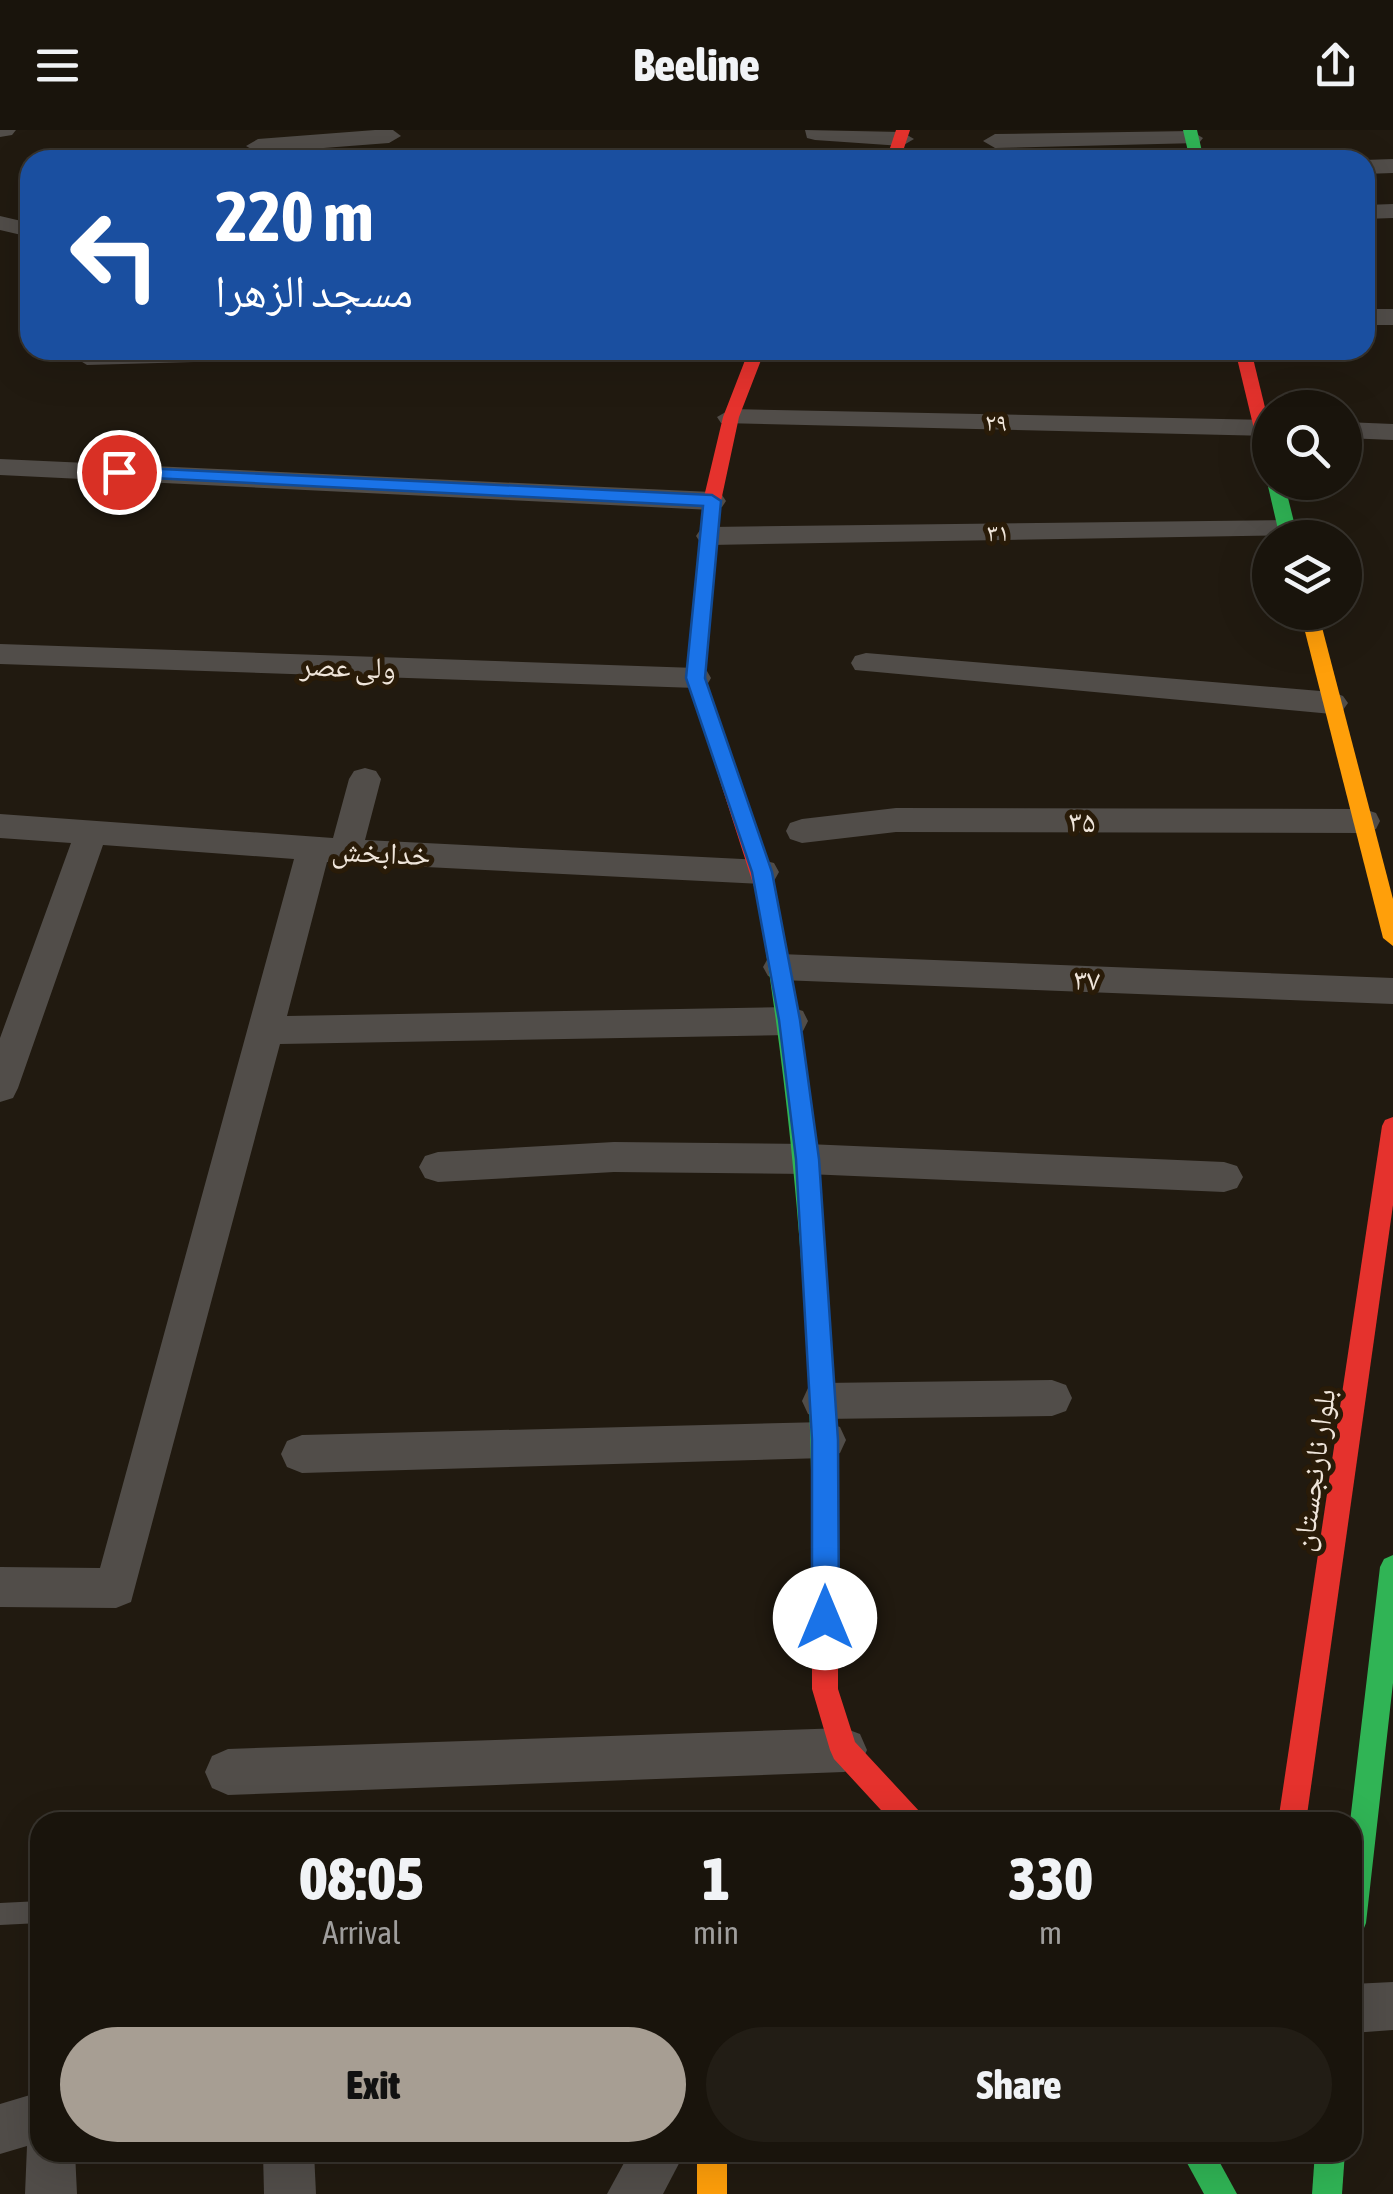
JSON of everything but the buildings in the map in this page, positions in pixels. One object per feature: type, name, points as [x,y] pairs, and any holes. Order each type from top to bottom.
[{"type":"street","points":[[815,132],[899,143]]},
{"type":"street","points":[[996,141],[1193,143]]},
{"type":"street","points":[[258,146],[389,142]]},
{"type":"street","points":[[753,360],[731,416],[712,501],[696,678],[762,872],[790,1020],[808,1159],[824,1421],[825,1689],[844,1750],[901,1812]]},
{"type":"street","points":[[1246,360],[1255,390]]},
{"type":"street","name":"۲۹","points":[[731,416],[1252,427]]},
{"type":"street","points":[[1362,431],[1393,432]]},
{"type":"street","points":[[0,467],[712,501]]},
{"type":"street","name":"۳۱","points":[[710,536],[1252,533]]},
{"type":"street","points":[[1313,630],[1364,821],[1385,878],[1393,938]]},
{"type":"street","name":"ولی عصر","points":[[0,654],[696,678]]},
{"type":"street","points":[[866,662],[1332,703]]},
{"type":"street","points":[[0,1586],[116,1588],[266,1030],[330,850],[365,780]]},
{"type":"street","name":"۳۵","points":[[802,831],[896,820],[1364,821]]},
{"type":"street","name":"خدابخش","points":[[0,826],[330,850],[762,872]]},
{"type":"street","points":[[0,1088],[8,1043],[92,831]]},
{"type":"street","name":"۳۷","points":[[780,968],[1393,991]]},
{"type":"street","points":[[266,1030],[790,1020]]},
{"type":"street","name":"بلوار نارنجستان","points":[[1293,1812],[1393,1126]]},
{"type":"street","points":[[438,1167],[614,1157],[808,1159],[1224,1178]]},
{"type":"street","points":[[302,1454],[824,1421],[1052,1398]]},
{"type":"street","points":[[1362,1872],[1381,1778],[1393,1567]]},
{"type":"street","points":[[228,1772],[844,1750]]},
{"type":"street","points":[[1362,2008],[1393,2006]]},
{"type":"street","points":[[0,2128],[30,2120]]},
{"type":"street","points":[[50,2162],[52,2194]]},
{"type":"street","points":[[288,2162],[290,2194]]},
{"type":"street","points":[[633,2194],[654,2162]]},
{"type":"street","points":[[712,2162],[712,2194]]},
{"type":"street","points":[[1206,2162],[1234,2189]]},
{"type":"street","points":[[1327,2194],[1329,2162]]},
{"type":"lane","points":[[0,1914],[30,1912]]},
{"type":"traffic: fast","points":[[1190,130],[1195,150]]},
{"type":"traffic: fast","points":[[1280,500],[1284,520]]},
{"type":"traffic: fast","points":[[767,896],[793,1056],[811,1217],[821,1378],[825,1540]]},
{"type":"traffic: fast","points":[[1362,1836],[1393,1567]]},
{"type":"traffic: fast","points":[[1202,2162],[1222,2194]]},
{"type":"traffic: fast","points":[[1327,2194],[1329,2162]]},
{"type":"traffic: slow","points":[[1314,630],[1393,938]]},
{"type":"traffic: slow","points":[[712,2162],[712,2194]]},
{"type":"traffic: jam","points":[[896,150],[903,130]]},
{"type":"traffic: jam","points":[[753,360],[731,417],[712,501],[696,678],[767,896]]},
{"type":"traffic: jam","points":[[1245,360],[1253,390]]},
{"type":"traffic: jam","points":[[1293,1812],[1393,1126]]},
{"type":"traffic: jam","points":[[825,1540],[825,1689],[844,1750],[901,1812]]},
{"type":"route","points":[[119,472],[712,501],[696,678],[762,872],[790,1020],[808,1159],[825,1440],[825,1618]]}]
